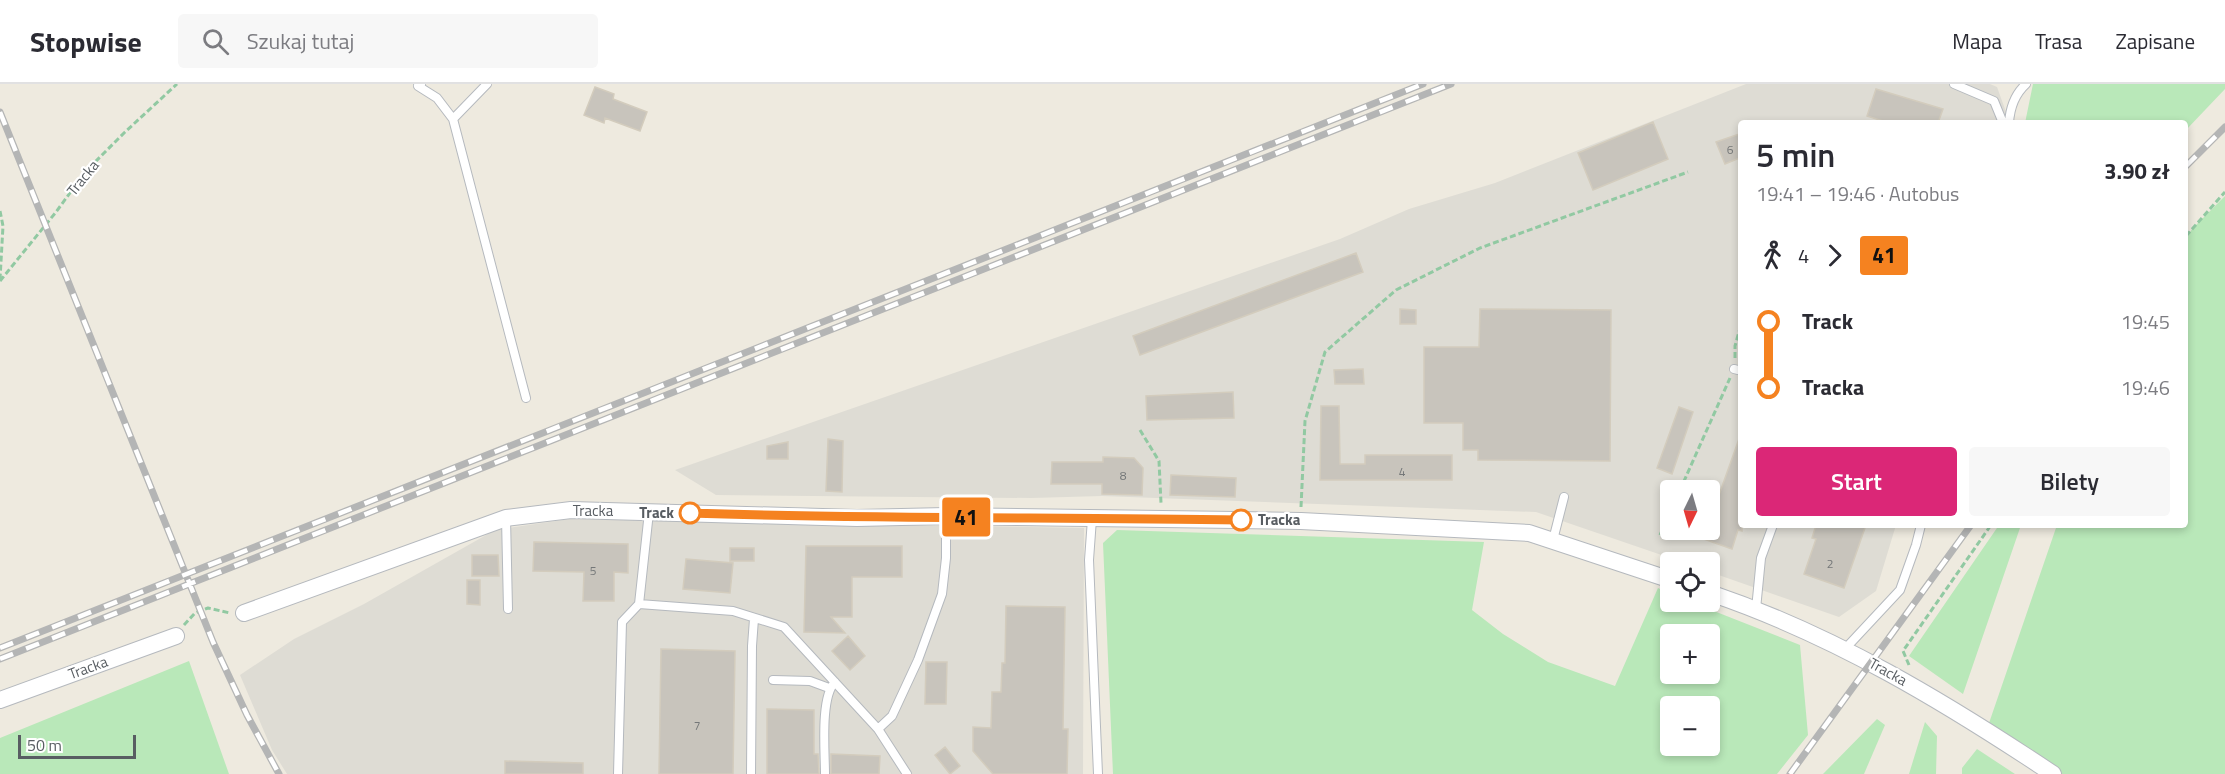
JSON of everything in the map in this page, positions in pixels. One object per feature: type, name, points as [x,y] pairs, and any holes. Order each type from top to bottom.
[{"type":"street","name":"Tracka","points":[[244,613],[506,518],[572,510],[857,518],[946,516],[1301,521],[1529,533],[1660,576]]},
{"type":"street","name":"Tracka","points":[[1720,596],[1756,609],[1871,662],[1974,722],[2054,774]]},
{"type":"street","name":"Tracka","points":[[0,700],[176,636]]},
{"type":"lane","points":[[421,84],[418,86],[437,98],[453,119],[526,398]]},
{"type":"lane","points":[[453,119],[487,84]]},
{"type":"lane","points":[[1954,84],[1994,101],[2002,120]]},
{"type":"lane","points":[[2009,120],[2009,111],[2020,90],[2026,84]]},
{"type":"lane","points":[[1553,540],[1564,497]]},
{"type":"lane","points":[[618,774],[622,622],[639,604],[649,512]]},
{"type":"lane","points":[[879,729],[892,716],[918,660],[942,594],[946,558],[946,516]]},
{"type":"lane","points":[[506,518],[508,609]]},
{"type":"lane","points":[[1092,519],[1089,560],[1098,774]]},
{"type":"lane","points":[[1756,609],[1761,558],[1772,528]]},
{"type":"lane","points":[[1844,650],[1900,590],[1920,528]]},
{"type":"lane","points":[[639,604],[733,611],[784,627],[832,685],[879,729],[907,774]]},
{"type":"lane","points":[[751,774],[754,619]]},
{"type":"lane","points":[[773,680],[810,681],[832,685]]},
{"type":"lane","points":[[825,774],[825,713],[832,685]]},
{"type":"path","name":"Tracka","points":[[0,281],[86,171],[177,84]]},
{"type":"path","points":[[1301,521],[1305,421],[1325,351],[1396,290],[1480,248],[1688,172]]},
{"type":"path","points":[[2188,234],[2225,192]]},
{"type":"path","points":[[0,211],[3,226],[0,281]]},
{"type":"path","points":[[1685,480],[1738,370],[1735,346],[1738,335]]},
{"type":"path","points":[[1140,430],[1160,461],[1161,518]]},
{"type":"path","points":[[1925,693],[1913,674],[1903,651],[1989,528]]},
{"type":"path","points":[[176,636],[188,619],[195,613],[208,608],[244,613]]},
{"type":"shaded area","points":[[1746,84],[1990,84],[1997,87],[2009,120],[1738,120],[1738,528],[1895,528],[1876,591],[1839,617],[1720,575],[1720,552],[1660,552],[1660,554],[1536,512],[1102,496],[1031,498],[716,495],[675,470],[1340,239],[1409,209],[1495,183]]},
{"type":"shaded area","points":[[570,519],[1084,528],[1083,774],[287,774],[272,750],[240,675],[294,639],[364,604],[495,530]]},
{"type":"green space","points":[[2033,84],[2225,84],[2225,89],[2188,128],[2188,120],[2026,120]]},
{"type":"green space","points":[[2225,196],[2225,774],[2058,774],[1988,726],[2056,528],[2188,528],[2188,236]]},
{"type":"green space","points":[[1997,528],[2020,528],[1963,694],[1909,656]]},
{"type":"green space","points":[[1117,530],[1484,542],[1472,610],[1503,634],[1548,662],[1615,686],[1658,588],[1660,589],[1660,612],[1716,612],[1800,645],[1808,735],[1777,774],[1113,774],[1103,543]]},
{"type":"green space","points":[[189,661],[229,774],[0,774],[0,738]]},
{"type":"green space","points":[[1877,719],[1885,725],[1864,774],[1823,774]]},
{"type":"green space","points":[[1925,722],[1937,736],[1936,774],[1909,774]]},
{"type":"green space","points":[[1977,749],[2015,774],[1962,774],[1962,768]]},
{"type":"building","points":[[595,87],[614,94],[613,99],[647,112],[640,131],[605,118],[604,123],[584,115]]},
{"type":"building","points":[[1876,89],[1943,109],[1939,120],[1880,120],[1867,116]]},
{"type":"building","points":[[1653,122],[1668,159],[1593,190],[1578,153]]},
{"type":"building","points":[[1738,134],[1738,159],[1725,164],[1716,142]]},
{"type":"building","points":[[1356,253],[1363,272],[1140,355],[1133,336]]},
{"type":"building","points":[[1400,309],[1416,310],[1416,324],[1400,324]]},
{"type":"building","points":[[1480,309],[1611,310],[1610,461],[1478,460],[1478,450],[1463,450],[1463,423],[1424,423],[1424,347],[1479,347]]},
{"type":"building","points":[[1363,369],[1364,384],[1335,384],[1334,370]]},
{"type":"building","points":[[1233,392],[1234,418],[1147,420],[1146,396]]},
{"type":"building","points":[[1321,406],[1339,406],[1340,464],[1365,464],[1365,455],[1452,455],[1452,480],[1320,480]]},
{"type":"building","points":[[1679,407],[1693,412],[1672,474],[1657,468]]},
{"type":"building","points":[[828,439],[843,441],[842,492],[826,491]]},
{"type":"building","points":[[788,442],[788,459],[767,459],[767,446]]},
{"type":"building","points":[[1738,442],[1738,528],[1742,528],[1742,531],[1738,530],[1732,549],[1706,540],[1720,540],[1720,492]]},
{"type":"building","points":[[1103,457],[1134,458],[1143,468],[1142,495],[1102,494],[1102,484],[1051,484],[1052,462],[1103,462]]},
{"type":"building","points":[[1171,475],[1236,478],[1235,497],[1170,495]]},
{"type":"building","points":[[1815,528],[1865,528],[1844,588],[1804,574],[1816,539],[1812,538]]},
{"type":"building","points":[[534,542],[628,544],[628,573],[614,572],[614,601],[583,601],[584,572],[533,571]]},
{"type":"building","points":[[806,546],[902,546],[902,577],[852,577],[852,617],[831,617],[845,633],[804,632]]},
{"type":"building","points":[[730,548],[754,548],[754,561],[730,561]]},
{"type":"building","points":[[472,555],[498,555],[499,576],[472,576]]},
{"type":"building","points":[[686,559],[733,563],[730,593],[683,589]]},
{"type":"building","points":[[467,580],[480,580],[480,605],[467,604]]},
{"type":"building","points":[[1006,606],[1065,607],[1063,729],[1068,729],[1067,774],[993,774],[973,751],[973,727],[991,728],[992,692],[1001,692],[1002,663],[1005,663]]},
{"type":"building","points":[[848,636],[865,656],[850,670],[832,651]]},
{"type":"building","points":[[661,649],[735,651],[733,774],[659,774]]},
{"type":"building","points":[[926,662],[947,662],[946,704],[925,704]]},
{"type":"building","points":[[767,709],[814,710],[814,754],[818,754],[819,774],[767,774]]},
{"type":"building","points":[[945,747],[960,766],[950,774],[935,755]]},
{"type":"building","points":[[831,754],[880,756],[879,774],[831,774]]},
{"type":"building","points":[[505,761],[583,763],[583,774],[505,774]]},
{"type":"railway","points":[[0,648],[1423,84]]},
{"type":"railway","points":[[0,659],[1451,84]]},
{"type":"railway","points":[[0,112],[213,642],[247,715],[279,774]]},
{"type":"railway","points":[[2188,164],[2225,127]]},
{"type":"railway","points":[[1790,774],[1969,528]]},
{"type":"bus line","name":"41","points":[[690,513],[857,518],[946,516],[1241,520]]},
{"type":"place","name":"Track","points":[[690,513]]},
{"type":"place","name":"Tracka","points":[[1241,520]]}]
